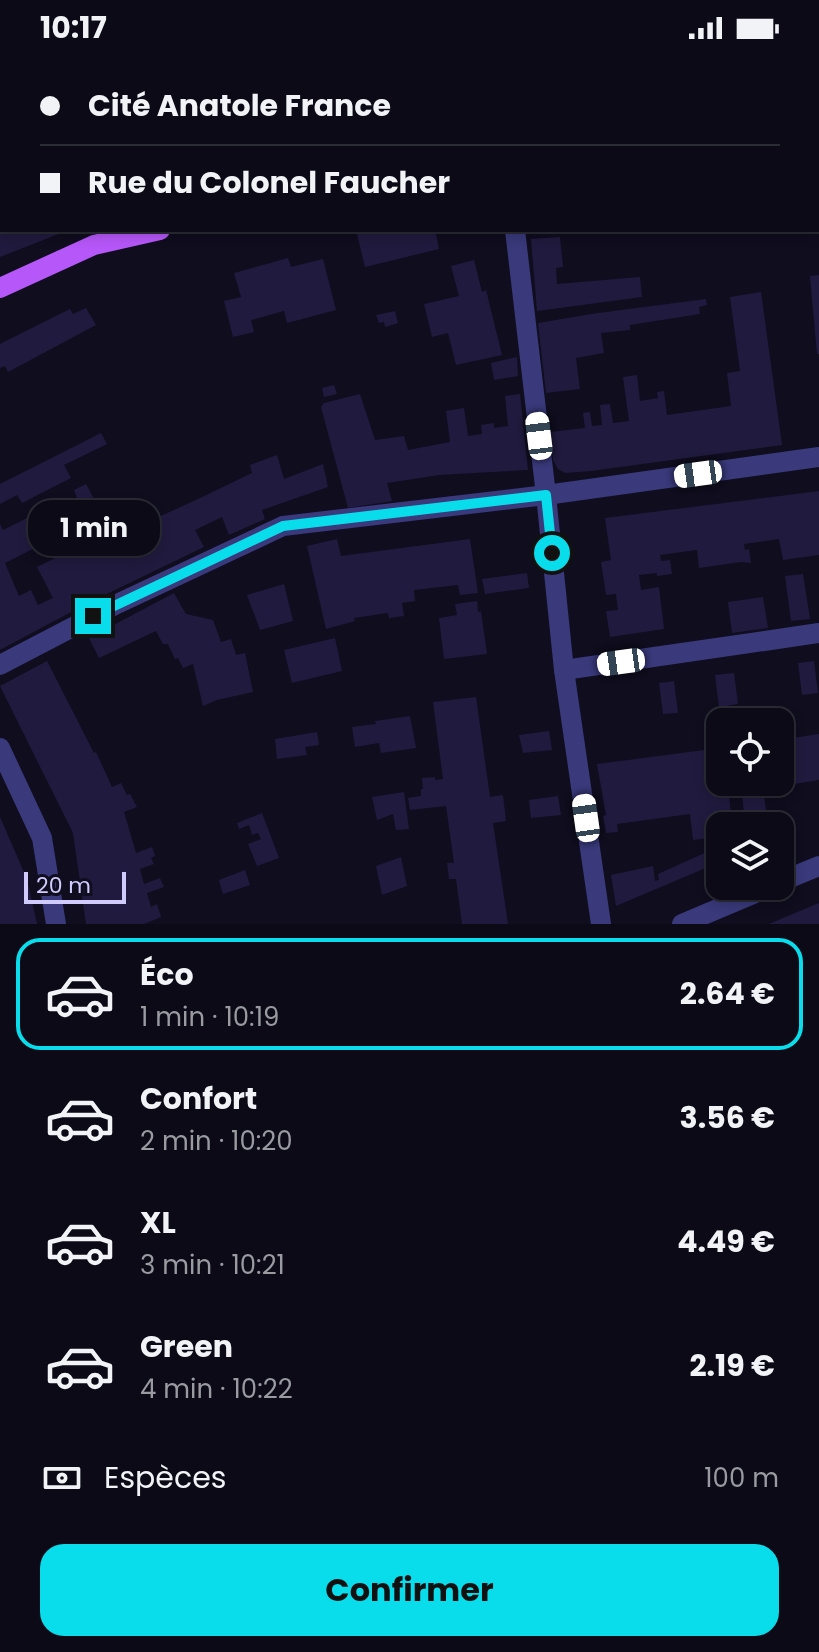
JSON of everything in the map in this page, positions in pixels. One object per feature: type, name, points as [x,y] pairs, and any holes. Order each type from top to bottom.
[{"type":"main road","points":[[0,288],[94,245],[151,232]]},
{"type":"street","points":[[515,232],[564,670],[601,924]]},
{"type":"street","points":[[0,665],[117,604],[283,526],[546,495],[819,457]]},
{"type":"street","points":[[564,670],[819,633]]},
{"type":"street","points":[[0,748],[42,838],[56,924]]},
{"type":"street","points":[[794,876],[819,866]]},
{"type":"street","points":[[682,924],[739,900]]},
{"type":"building","points":[[0,232],[61,232],[61,233],[0,257]]},
{"type":"building","points":[[356,232],[435,232],[439,249],[365,267]]},
{"type":"building","points":[[560,237],[563,267],[556,268],[557,284],[640,277],[642,297],[537,311],[531,239]]},
{"type":"building","points":[[288,258],[291,267],[323,259],[336,310],[287,323],[284,311],[251,320],[254,332],[233,337],[224,301],[241,297],[234,273]]},
{"type":"building","points":[[474,260],[482,292],[486,290],[502,355],[456,365],[448,333],[432,337],[424,304],[459,296],[451,266]]},
{"type":"building","points":[[819,275],[819,354],[817,354],[810,276]]},
{"type":"building","points":[[761,292],[782,445],[591,471],[565,473],[558,469],[553,460],[550,432],[585,428],[583,413],[590,412],[592,426],[602,425],[600,405],[610,404],[613,423],[629,421],[623,377],[637,375],[640,401],[658,398],[657,392],[664,391],[667,415],[731,406],[727,373],[740,371],[730,297]]},
{"type":"building","points":[[706,299],[707,305],[699,307],[700,314],[630,325],[630,330],[601,333],[604,353],[576,358],[580,389],[546,393],[538,323]]},
{"type":"building","points":[[86,308],[96,325],[8,372],[5,366],[0,368],[0,344],[70,309],[73,314]]},
{"type":"building","points":[[395,311],[398,323],[385,327],[384,322],[379,323],[376,315]]},
{"type":"building","points":[[517,357],[518,376],[494,380],[491,363]]},
{"type":"building","points":[[334,385],[337,394],[324,397],[322,388]]},
{"type":"building","points":[[360,394],[375,440],[404,436],[408,450],[450,442],[446,411],[464,408],[468,436],[482,434],[481,425],[494,423],[494,428],[508,426],[505,396],[520,394],[528,470],[439,475],[387,483],[392,501],[348,508],[321,407],[324,403]]},
{"type":"building","points":[[101,433],[107,444],[64,465],[71,478],[22,503],[17,495],[0,504],[0,484]]},
{"type":"building","points":[[277,455],[284,479],[323,464],[328,487],[262,510],[265,519],[229,535],[222,517],[195,530],[204,547],[0,650],[0,524],[3,530],[27,518],[32,529],[60,515],[64,523],[83,514],[74,490],[86,484],[102,514],[5,563],[19,596],[31,590],[38,605],[53,598],[37,567],[148,512],[152,520],[198,499],[252,473],[250,465]]},
{"type":"building","points":[[819,491],[819,555],[783,560],[779,539],[744,544],[745,550],[749,549],[751,563],[699,568],[697,550],[660,555],[661,561],[670,560],[672,574],[639,575],[641,590],[659,587],[664,629],[610,637],[606,611],[618,610],[616,594],[606,595],[601,562],[611,560],[605,518]]},
{"type":"building","points":[[337,539],[341,556],[470,539],[478,593],[460,595],[458,585],[414,590],[415,601],[402,603],[404,616],[389,618],[388,613],[354,618],[355,621],[326,629],[307,546]]},
{"type":"building","points":[[527,573],[529,588],[485,594],[482,579]]},
{"type":"building","points":[[803,574],[810,619],[791,621],[785,576]]},
{"type":"building","points":[[284,584],[293,621],[260,630],[247,595]]},
{"type":"building","points":[[174,593],[186,614],[213,620],[221,642],[231,639],[236,655],[245,653],[253,692],[203,706],[193,664],[183,668],[156,631],[99,658],[89,638]]},
{"type":"building","points":[[763,597],[768,628],[732,633],[728,602]]},
{"type":"building","points":[[477,601],[487,654],[444,659],[439,618],[457,615],[455,604]]},
{"type":"building","points":[[335,638],[342,671],[292,683],[284,650]]},
{"type":"building","points":[[47,661],[112,787],[121,783],[137,807],[124,812],[136,853],[152,847],[154,864],[140,869],[144,884],[160,878],[164,887],[147,893],[151,907],[157,904],[161,917],[144,924],[86,924],[73,833],[0,686]]},
{"type":"building","points":[[814,661],[818,693],[802,695],[798,663]]},
{"type":"building","points":[[734,673],[738,704],[719,707],[715,675]]},
{"type":"building","points":[[674,681],[678,713],[663,714],[659,683]]},
{"type":"building","points":[[476,697],[490,797],[503,795],[506,821],[493,823],[508,924],[462,924],[456,879],[449,879],[447,863],[454,863],[446,806],[410,810],[408,798],[421,796],[422,778],[443,779],[433,702]]},
{"type":"building","points":[[410,716],[416,748],[381,753],[379,743],[355,747],[352,727]]},
{"type":"building","points":[[549,731],[552,750],[523,753],[519,735]]},
{"type":"building","points":[[317,732],[319,745],[305,747],[307,755],[277,759],[275,739]]},
{"type":"building","points":[[819,734],[819,780],[794,784],[794,738]]},
{"type":"building","points":[[706,750],[706,796],[729,796],[731,812],[706,812],[706,838],[693,840],[690,814],[617,824],[618,832],[606,833],[597,764]]},
{"type":"building","points":[[404,792],[409,829],[396,830],[393,814],[377,820],[372,797]]},
{"type":"building","points":[[558,796],[561,815],[531,818],[529,800]]},
{"type":"building","points":[[742,796],[764,796],[766,810],[744,812]]},
{"type":"building","points":[[262,813],[279,858],[257,866],[248,844],[261,839],[258,833],[252,835],[249,825],[239,829],[237,823]]},
{"type":"building","points":[[0,817],[27,879],[37,924],[0,924]]},
{"type":"building","points":[[706,852],[706,868],[616,906],[611,875],[653,866],[655,881],[659,880],[658,874]]},
{"type":"building","points":[[401,857],[407,886],[382,895],[376,866]]},
{"type":"building","points":[[245,870],[250,885],[223,894],[219,880]]},
{"type":"building","points":[[819,903],[819,924],[769,924]]},
{"type":"route","points":[[93,616],[283,526],[546,495],[552,553]]}]
